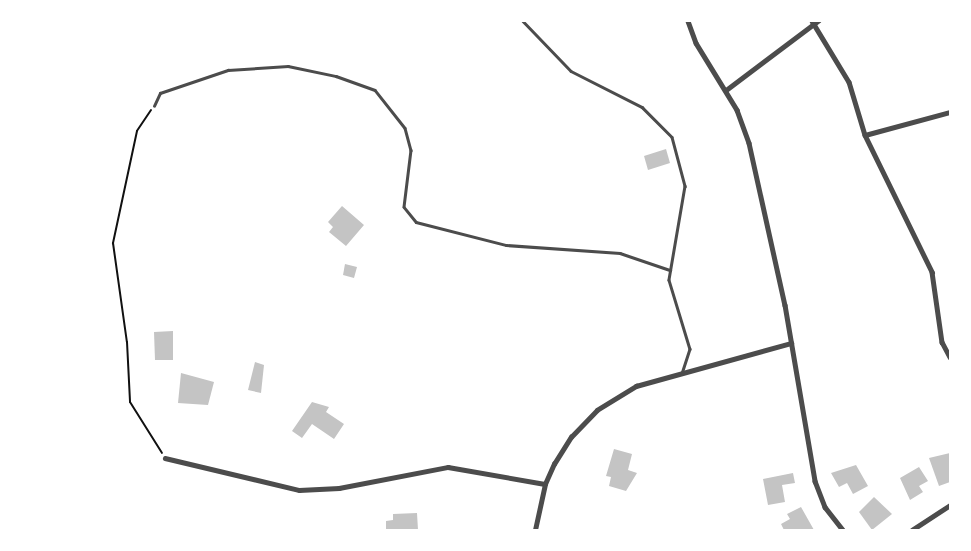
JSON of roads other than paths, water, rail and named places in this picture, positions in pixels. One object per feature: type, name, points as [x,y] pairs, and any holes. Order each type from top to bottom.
[{"type":"street","points":[[688,21],[726,90],[749,143],[792,343],[815,481],[825,507],[842,530]]},
{"type":"street","points":[[726,90],[814,22],[850,82],[865,135],[932,272],[942,342],[950,357]]},
{"type":"street","points":[[865,135],[950,112]]},
{"type":"street","points":[[535,530],[545,484],[563,448],[598,410],[636,386],[792,343]]},
{"type":"street","points":[[165,458],[299,490],[339,488],[448,467],[545,484]]},
{"type":"street","points":[[912,530],[950,505]]},
{"type":"lane","points":[[523,21],[571,71],[642,107],[672,137],[685,186],[670,270],[690,349],[682,373]]},
{"type":"lane","points":[[154,106],[160,93],[228,70],[288,66],[336,76],[375,90],[405,128],[411,150],[404,207],[416,222],[506,244],[620,253],[670,270]]}]
